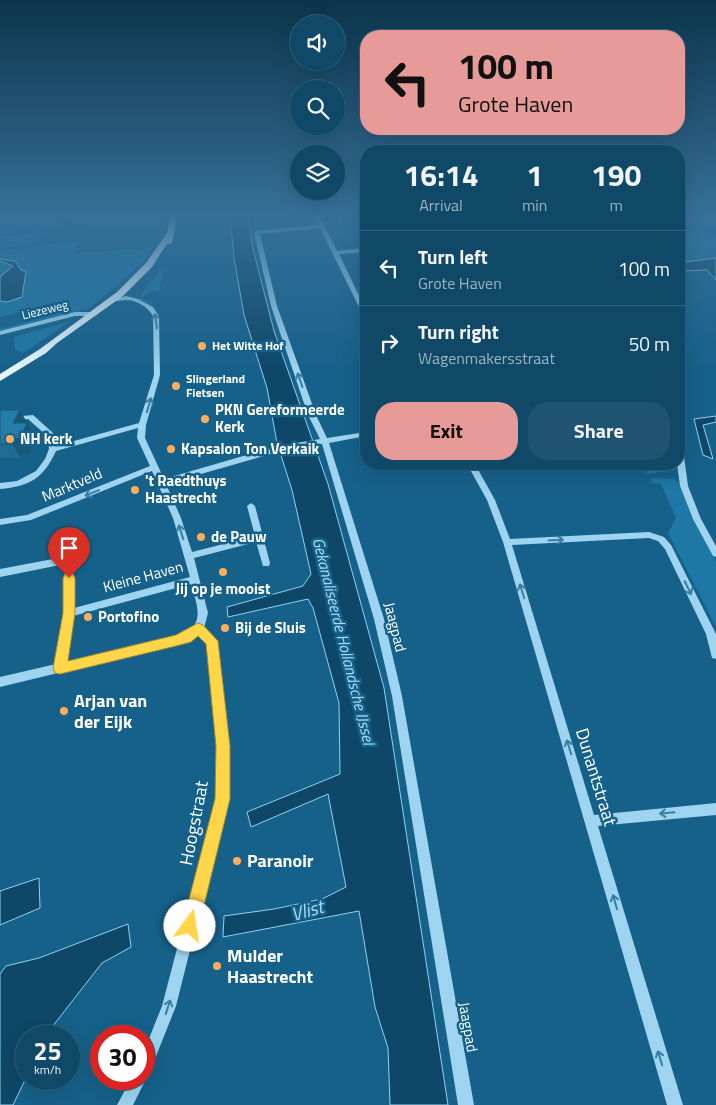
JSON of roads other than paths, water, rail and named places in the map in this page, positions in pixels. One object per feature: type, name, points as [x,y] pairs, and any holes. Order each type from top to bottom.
[{"type":"main road","points":[[43,351],[54,341],[113,300],[148,266]]},
{"type":"main road","points":[[0,378],[94,322],[126,298],[157,266]]},
{"type":"street","name":"Jaagpad","points":[[265,266],[274,306],[379,619],[397,696],[466,1105]]},
{"type":"street","points":[[340,266],[360,303]]},
{"type":"street","points":[[0,682],[186,638],[198,629],[203,620],[203,612],[195,579],[177,518],[141,438],[142,425],[157,375],[156,316],[148,306],[136,300],[126,298],[113,300]]},
{"type":"street","name":"Liezeweg","points":[[0,333],[75,314],[95,314]]},
{"type":"street","points":[[0,420],[30,417],[50,434],[52,449],[48,460],[38,473],[19,484],[0,486]]},
{"type":"street","points":[[52,449],[142,425]]},
{"type":"street","points":[[161,483],[278,449],[360,435]]},
{"type":"street","name":"Marktveld","points":[[0,522],[28,518],[153,468]]},
{"type":"street","name":"Dunantstraat","points":[[474,470],[491,500],[507,542],[675,1105]]},
{"type":"street","points":[[682,470],[684,486],[697,519],[716,554]]},
{"type":"street","points":[[250,506],[266,563]]},
{"type":"street","points":[[507,542],[649,535],[661,539],[668,547],[711,634],[716,655]]},
{"type":"street","points":[[189,556],[260,538]]},
{"type":"street","points":[[0,573],[69,560],[69,613],[60,668]]},
{"type":"street","name":"Kleine Haven","points":[[69,613],[195,579]]},
{"type":"street","name":"Hoogstraat","points":[[155,1041],[169,1006],[222,799],[223,746],[212,641],[198,629]]},
{"type":"street","points":[[591,821],[716,809]]},
{"type":"street","points":[[125,1105],[133,1090]]},
{"type":"water","points":[[13,266],[18,266],[21,270],[26,271],[22,297],[7,302],[0,301],[0,277]]},
{"type":"water","points":[[235,266],[257,266],[274,331],[328,484],[384,688],[448,1105],[390,1105],[388,1048],[375,1007],[359,911],[223,937],[224,916],[274,909],[322,899],[346,887],[328,794],[251,827],[247,812],[340,774],[339,703],[313,608],[308,599],[228,617],[227,607],[303,586],[311,574],[292,490],[277,443],[267,388],[244,315]]},
{"type":"water","points":[[685,266],[716,266],[716,280],[707,270],[685,271]]},
{"type":"water","points":[[716,416],[716,422],[703,425],[713,459],[703,455],[694,419]]},
{"type":"water","points":[[39,878],[40,908],[0,925],[0,891]]},
{"type":"water","points":[[128,924],[131,947],[102,963],[54,1025],[15,1025],[15,1090],[20,1090],[13,1105],[0,1105],[0,974],[6,966],[39,958]]},
{"type":"place","name":"Het Witte Hof","points":[[202,346]]},
{"type":"place","name":"Slingerland Fietsen","points":[[176,386]]},
{"type":"place","name":"PKN Gereformeerde Kerk","points":[[205,419]]},
{"type":"place","name":"NH kerk","points":[[10,439]]},
{"type":"place","name":"Kapsalon Ton Verkaik","points":[[171,449]]},
{"type":"place","name":"'t Raedthuys Haastrecht","points":[[135,490]]},
{"type":"place","name":"de Pauw","points":[[201,537]]},
{"type":"place","name":"Jij op je mooist","points":[[223,572]]},
{"type":"place","name":"Portofino","points":[[88,617]]},
{"type":"place","name":"Bij de Sluis","points":[[225,628]]},
{"type":"place","name":"Arjan van der Eijk","points":[[64,711]]},
{"type":"place","name":"Paranoir","points":[[237,861]]},
{"type":"place","name":"Mulder Haastrecht","points":[[217,966]]},
{"type":"water label","name":"Gekanaliseerde Hollandsche IJssel","points":[[344,641]]},
{"type":"water label","name":"Vlist","points":[[307,910]]}]
